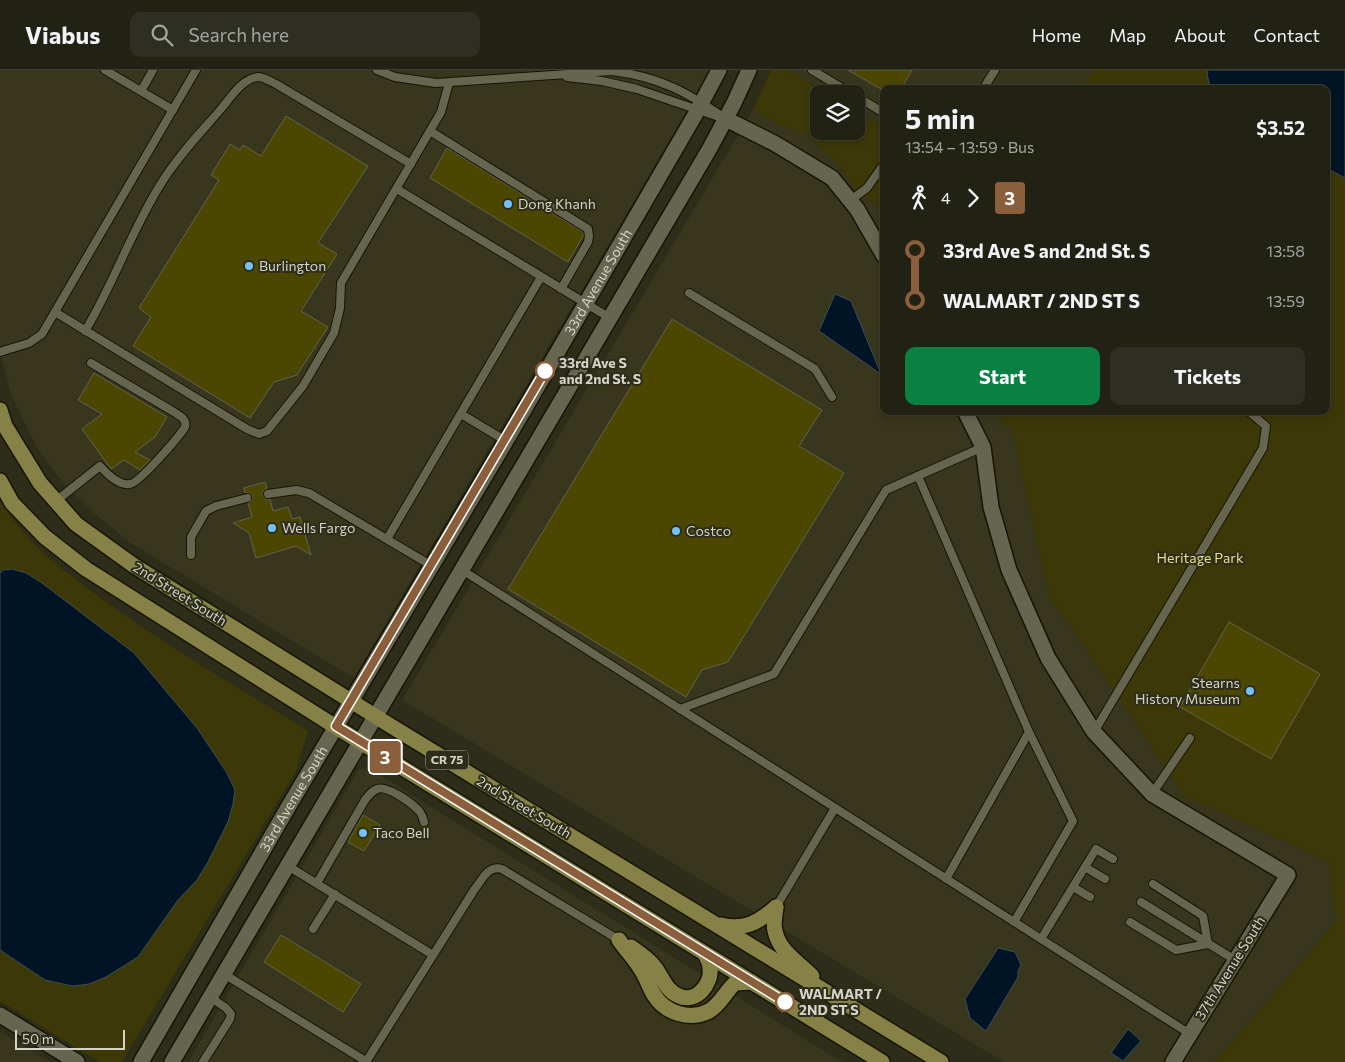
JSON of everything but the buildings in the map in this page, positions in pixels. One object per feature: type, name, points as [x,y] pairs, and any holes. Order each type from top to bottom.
[{"type":"main road","name":"33rd Avenue South","points":[[140,1062],[336,726],[506,441],[700,107],[719,70]]},
{"type":"main road","name":"33rd Avenue South","points":[[172,1062],[362,742],[726,119],[749,70]]},
{"type":"main road","points":[[726,119],[774,143],[832,178],[851,200],[880,249]]},
{"type":"main road","name":"2nd Street South","points":[[0,410],[5,426],[20,451],[40,483],[56,502],[76,524],[133,565],[376,717],[941,1062]]},
{"type":"main road","points":[[967,415],[983,447],[991,507],[1009,570],[1048,658],[1094,732],[1152,794]]},
{"type":"main road","name":"CR 75","points":[[0,481],[12,503],[45,536],[86,569],[336,726],[882,1062]]},
{"type":"main road","name":"37th Avenue South","points":[[1152,794],[1288,875],[1173,1062]]},
{"type":"main road","points":[[716,924],[739,928],[750,925],[776,907]]},
{"type":"main road","points":[[776,907],[774,929],[784,951],[832,996]]},
{"type":"main road","points":[[619,940],[653,964],[664,983],[674,993],[686,998],[701,992],[710,977],[710,967],[705,954]]},
{"type":"main road","points":[[619,940],[641,969],[655,997],[668,1009],[677,1014],[694,1015],[709,1011],[735,983],[752,982]]},
{"type":"main road","points":[[0,1015],[77,1062]]},
{"type":"lane","points":[[104,70],[173,110]]},
{"type":"lane","points":[[141,92],[153,70]]},
{"type":"lane","points":[[0,352],[29,343],[42,334],[196,70]]},
{"type":"lane","points":[[377,70],[406,80],[436,83],[612,71],[637,74],[668,84],[700,107]]},
{"type":"lane","points":[[812,70],[837,85]]},
{"type":"lane","points":[[986,85],[995,70]]},
{"type":"lane","points":[[558,75],[602,81],[637,89],[700,107],[726,119]]},
{"type":"lane","points":[[85,331],[161,184],[202,132],[241,87],[250,80],[258,78],[276,84],[411,164]]},
{"type":"lane","points":[[55,312],[247,429],[259,434],[267,431],[303,386],[330,342],[340,308],[341,283],[441,112],[450,82]]},
{"type":"lane","points":[[865,101],[880,111]]},
{"type":"lane","points":[[430,131],[588,229],[588,242],[561,289]]},
{"type":"lane","points":[[851,200],[867,188],[880,170]]},
{"type":"lane","points":[[397,189],[610,318]]},
{"type":"lane","points":[[387,539],[540,277]]},
{"type":"lane","points":[[689,293],[815,369],[832,397]]},
{"type":"lane","points":[[56,502],[100,466],[121,482],[128,485],[134,483],[181,434],[186,423],[184,418],[91,363]]},
{"type":"lane","points":[[461,414],[506,441]]},
{"type":"lane","points":[[1094,732],[1263,448],[1266,426],[1253,415]]},
{"type":"lane","points":[[680,710],[774,674],[886,490],[983,447]]},
{"type":"lane","points":[[918,476],[1030,732],[1074,821],[1014,922]]},
{"type":"lane","points":[[268,494],[302,490],[316,496],[432,566]]},
{"type":"lane","points":[[191,555],[191,537],[206,510],[247,498]]},
{"type":"lane","points":[[462,570],[1190,1034]]},
{"type":"lane","points":[[946,879],[1030,732]]},
{"type":"lane","points":[[1152,794],[1190,738]]},
{"type":"lane","points":[[317,883],[366,800],[375,790],[379,788],[387,789],[410,804],[422,814],[424,822]]},
{"type":"lane","points":[[776,907],[835,808]]},
{"type":"lane","points":[[1041,939],[1096,848],[1113,859]]},
{"type":"lane","points":[[288,866],[433,955]]},
{"type":"lane","points":[[224,974],[367,1062],[474,890],[490,869],[496,867],[502,869],[619,940]]},
{"type":"lane","points":[[1085,867],[1105,879]]},
{"type":"lane","points":[[1153,884],[1203,916],[1208,944]]},
{"type":"lane","points":[[1073,887],[1090,898]]},
{"type":"lane","points":[[313,929],[335,894]]},
{"type":"lane","points":[[1141,902],[1235,960]]},
{"type":"lane","points":[[1130,922],[1176,950],[1208,944]]},
{"type":"lane","points":[[203,1062],[230,1019],[231,1014],[226,1008],[210,997]]},
{"type":"shaded area","points":[[0,70],[710,70],[354,678],[132,544],[94,513],[63,482],[37,448],[11,395],[0,351]]},
{"type":"shaded area","points":[[787,70],[1093,70],[1084,85],[880,85],[880,126],[865,116],[865,85],[813,85]]},
{"type":"shaded area","points":[[753,110],[777,124],[810,136],[810,140],[814,140],[837,164],[855,187],[880,209],[880,415],[1009,415],[1050,600],[1071,627],[1184,795],[1329,861],[1336,922],[1214,1062],[1004,1062],[402,700]]},
{"type":"shaded area","points":[[359,769],[367,769],[378,774],[842,1062],[188,1062]]},
{"type":"shaded area","points":[[0,1032],[50,1062],[0,1062]]},
{"type":"green space","points":[[771,70],[787,70],[813,85],[810,85],[810,136],[777,124],[753,110]]},
{"type":"green space","name":"Heritage Park","points":[[1093,70],[1345,70],[1345,1062],[1214,1062],[1336,922],[1329,862],[1184,795],[1071,627],[1050,600],[1011,425],[1005,427],[998,415],[1330,415],[1330,85],[1084,85]]},
{"type":"green space","points":[[865,116],[880,126],[880,209],[855,187],[837,164],[814,140],[865,140]]},
{"type":"green space","points":[[0,501],[22,530],[41,550],[94,593],[173,647],[308,731],[296,771],[122,1062],[100,1062],[0,1001]]},
{"type":"water","points":[[1208,70],[1345,70],[1345,178],[1330,170],[1330,85],[1210,85],[1207,75]]},
{"type":"water","points":[[835,294],[851,301],[880,373],[819,331]]},
{"type":"water","points":[[12,569],[26,573],[42,583],[134,653],[197,728],[227,773],[235,790],[228,822],[197,880],[178,900],[138,957],[106,977],[89,984],[72,986],[45,980],[0,950],[0,573],[3,570]]},
{"type":"water","points":[[998,948],[1015,952],[1021,965],[1018,977],[986,1031],[970,1018],[965,999]]},
{"type":"water","points":[[1128,1029],[1141,1041],[1123,1061],[1111,1053]]},
{"type":"bus line","name":"3","points":[[545,371],[415,595],[336,726],[785,1002]]},
{"type":"place","name":"Dong Khanh","points":[[508,204]]},
{"type":"place","name":"Burlington","points":[[249,266]]},
{"type":"place","name":"33rd Ave S and 2nd St. S","points":[[545,371]]},
{"type":"place","name":"Wells Fargo","points":[[272,528]]},
{"type":"place","name":"Costco","points":[[676,531]]},
{"type":"place","name":"Stearns History Museum","points":[[1250,691]]},
{"type":"place","name":"Taco Bell","points":[[363,833]]},
{"type":"place","name":"WALMART / 2ND ST S","points":[[785,1002]]}]
